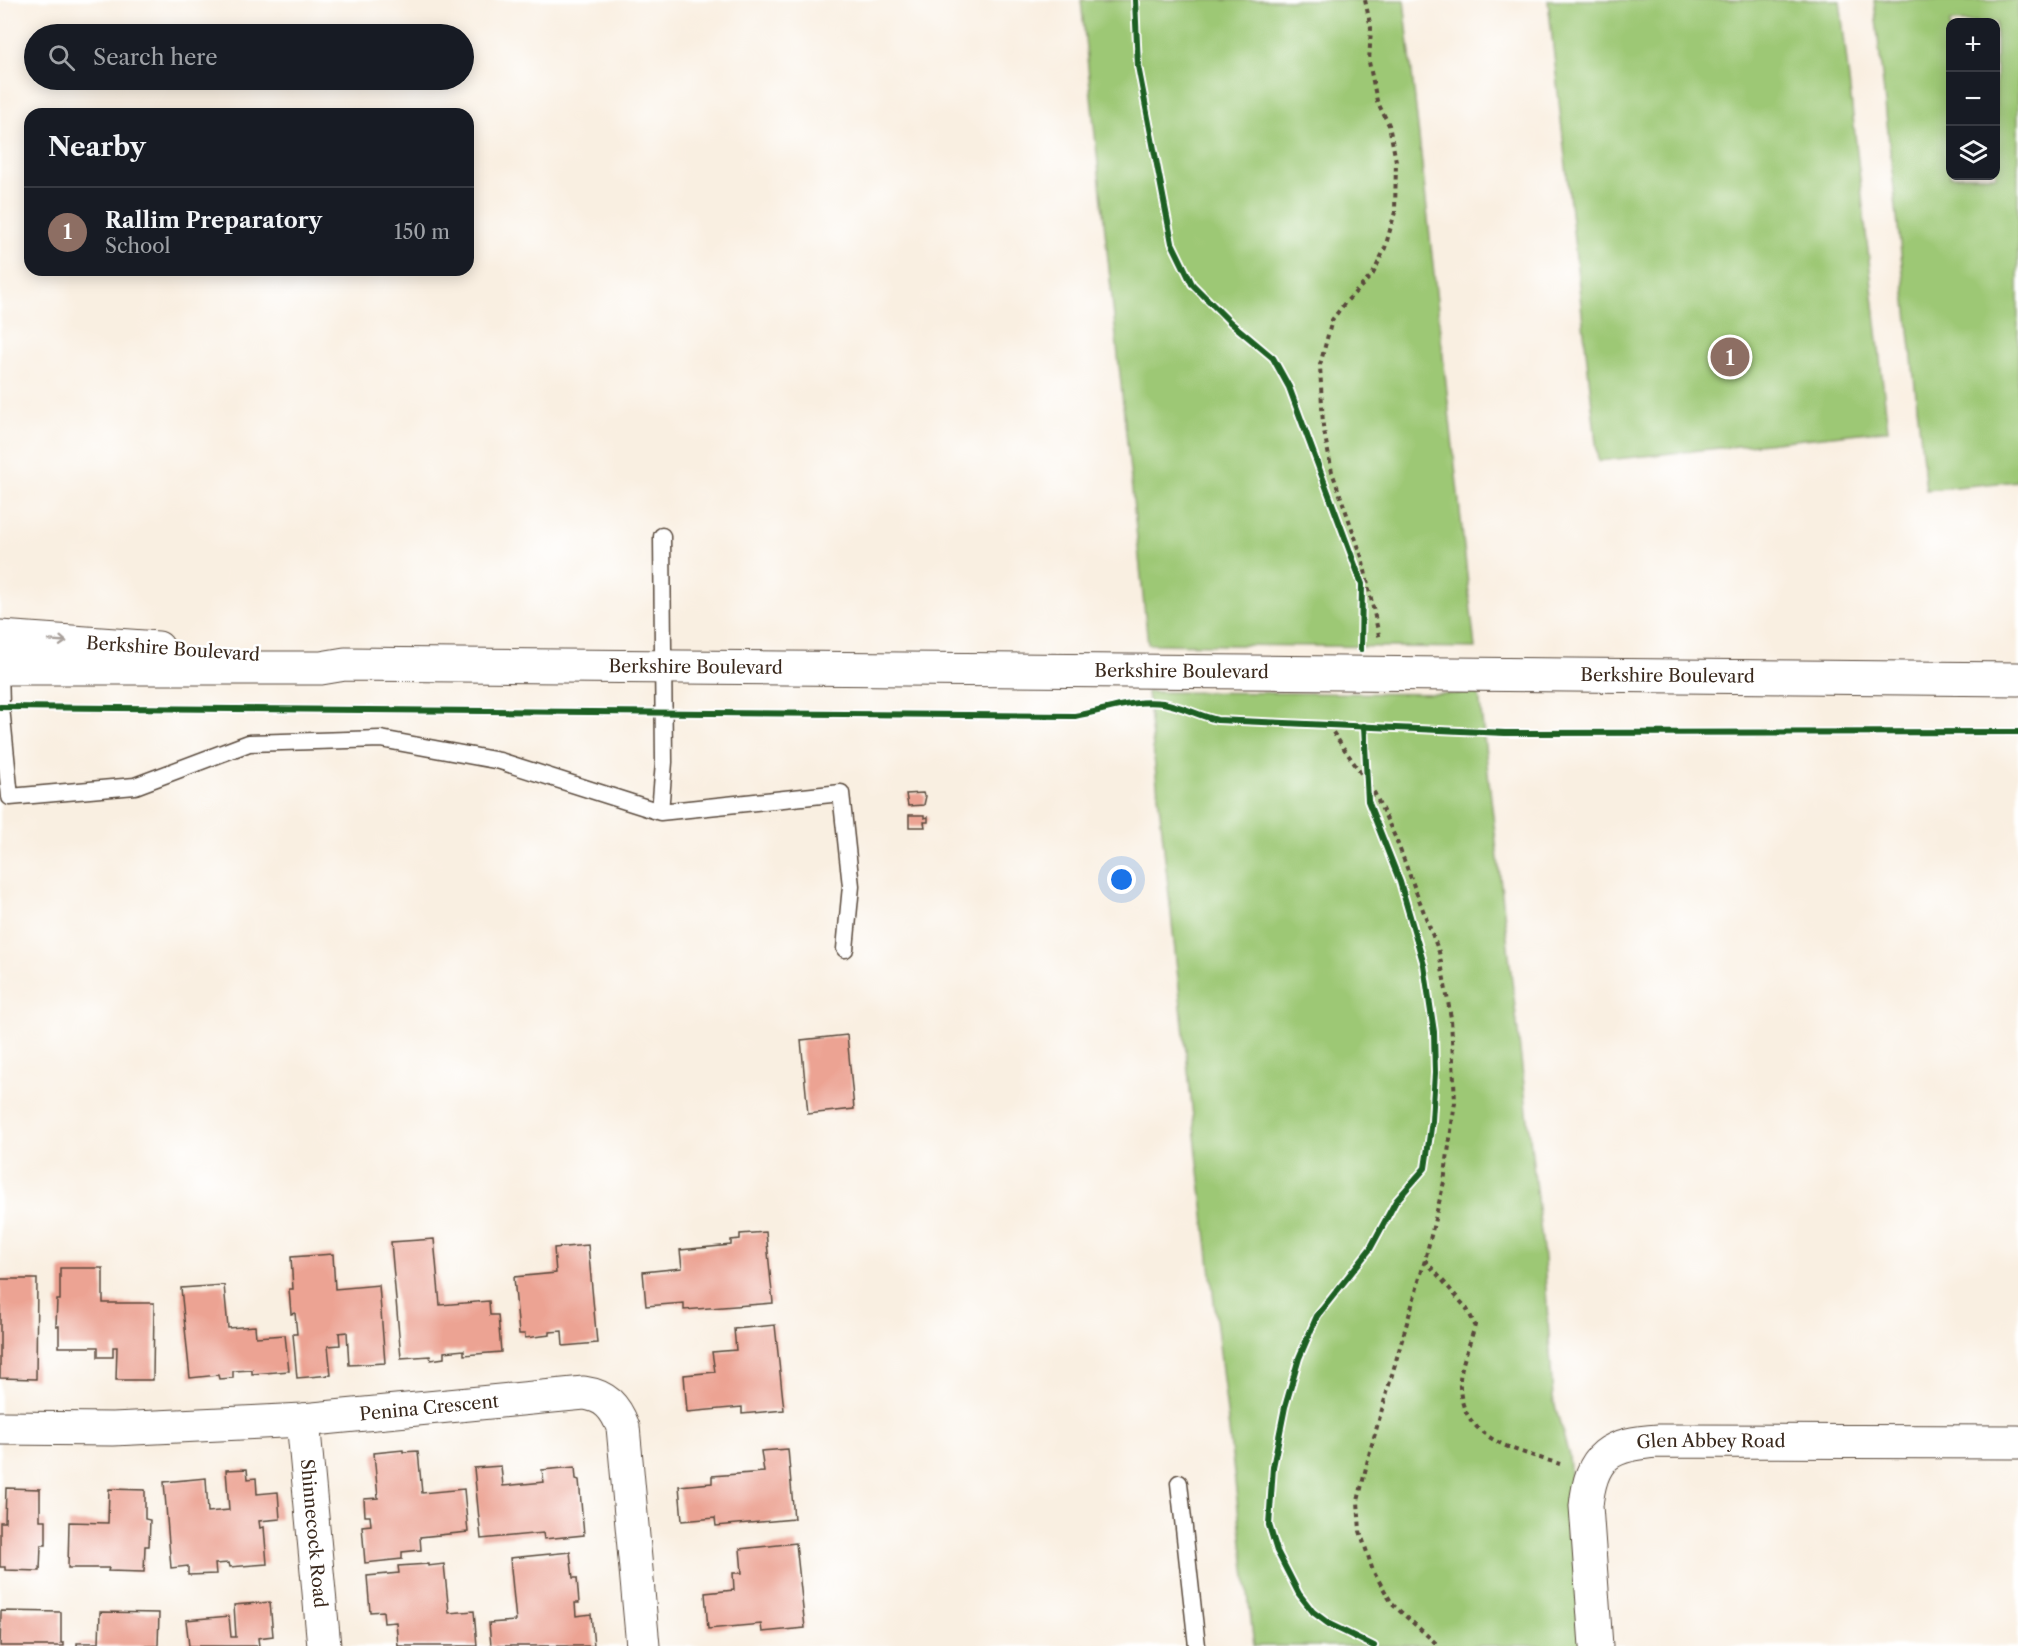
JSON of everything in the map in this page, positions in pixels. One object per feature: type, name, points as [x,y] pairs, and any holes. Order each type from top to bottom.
[{"type":"street","name":"Berkshire Boulevard","points":[[0,637],[323,659],[345,664]]},
{"type":"street","name":"Berkshire Boulevard","points":[[0,668],[310,668],[345,664],[2018,679]]},
{"type":"street","name":"Penina Crescent","points":[[0,1428],[113,1429],[303,1420],[584,1393],[597,1395],[609,1402],[617,1412],[623,1427],[643,1646]]},
{"type":"street","name":"Shinnecock Road","points":[[303,1420],[324,1646]]},
{"type":"street","name":"Glen Abbey Road","points":[[1594,1469],[1605,1455],[1619,1447],[1633,1443],[2018,1442]]},
{"type":"street","points":[[1594,1469],[1588,1484],[1586,1506],[1596,1646]]},
{"type":"lane","points":[[660,812],[664,762],[662,536]]},
{"type":"lane","points":[[0,668],[1,707],[10,797],[135,786],[249,742],[381,739],[500,760],[660,812],[841,793],[851,886],[845,949]]},
{"type":"lane","points":[[1179,1483],[1197,1646]]},
{"type":"path","points":[[1365,0],[1371,28],[1370,62],[1373,81],[1377,100],[1389,126],[1396,161],[1395,212],[1385,248],[1373,274],[1344,304],[1332,321],[1320,366],[1323,426],[1332,472],[1362,557],[1382,649]]},
{"type":"path","points":[[1358,573],[1362,584],[1361,595]]},
{"type":"path","points":[[1317,725],[1337,726]]},
{"type":"path","points":[[1328,726],[1375,794],[1396,839],[1439,952],[1451,1018],[1455,1102],[1444,1182],[1425,1260],[1370,1451],[1358,1501],[1360,1531],[1373,1571],[1394,1605],[1439,1646]]},
{"type":"path","points":[[1366,771],[1368,801]]},
{"type":"path","points":[[1425,1260],[1467,1309],[1475,1325],[1460,1379],[1464,1408],[1472,1424],[1496,1443],[1559,1463],[1594,1469]]},
{"type":"green space","points":[[1081,0],[1404,0],[1475,648],[1148,644]]},
{"type":"green space","points":[[1548,0],[1840,0],[1888,430],[1598,461]]},
{"type":"green space","points":[[1874,0],[2018,0],[2018,481],[1926,490]]},
{"type":"green space","points":[[1147,692],[1479,694],[1544,1259],[1553,1398],[1569,1456],[1583,1646],[1254,1646],[1197,1154]]},
{"type":"building","points":[[923,793],[926,796],[924,805],[908,806],[906,794]]},
{"type":"building","points":[[909,815],[924,815],[924,818],[928,817],[928,822],[924,822],[925,827],[909,827]]},
{"type":"building","points":[[847,1035],[854,1109],[808,1114],[801,1040]]},
{"type":"building","points":[[766,1232],[773,1303],[684,1310],[684,1303],[646,1306],[643,1272],[682,1268],[680,1250],[731,1245],[731,1240],[740,1239],[740,1234]]},
{"type":"building","points":[[434,1239],[440,1305],[489,1301],[490,1315],[498,1315],[501,1352],[464,1355],[464,1350],[444,1352],[444,1358],[431,1360],[430,1356],[401,1358],[391,1242]]},
{"type":"building","points":[[588,1245],[597,1343],[563,1346],[562,1331],[525,1338],[525,1334],[519,1334],[514,1277],[556,1273],[554,1248]]},
{"type":"building","points":[[333,1254],[335,1289],[379,1285],[385,1363],[349,1365],[347,1332],[339,1333],[340,1345],[328,1346],[331,1375],[297,1378],[293,1334],[297,1334],[295,1313],[291,1314],[289,1289],[293,1289],[291,1257]]},
{"type":"building","points":[[60,1268],[103,1268],[103,1303],[154,1303],[153,1380],[116,1380],[117,1347],[113,1347],[113,1357],[98,1357],[98,1347],[59,1347],[59,1326],[56,1326],[57,1300],[60,1300]]},
{"type":"building","points":[[0,1279],[37,1279],[36,1379],[0,1378]]},
{"type":"building","points":[[224,1285],[228,1328],[255,1326],[256,1337],[285,1335],[289,1371],[252,1374],[252,1370],[233,1371],[233,1378],[219,1379],[218,1375],[190,1378],[181,1288]]},
{"type":"building","points":[[775,1325],[784,1410],[742,1414],[742,1407],[687,1412],[684,1375],[715,1372],[712,1352],[736,1350],[734,1329]]},
{"type":"building","points":[[788,1449],[794,1519],[716,1526],[715,1518],[682,1521],[679,1486],[712,1483],[712,1476],[764,1472],[761,1451]]},
{"type":"building","points":[[403,1450],[403,1452],[418,1451],[422,1493],[464,1489],[468,1532],[420,1537],[421,1550],[402,1552],[402,1559],[365,1563],[362,1526],[371,1525],[370,1516],[365,1516],[364,1499],[378,1498],[374,1453]]},
{"type":"building","points":[[501,1466],[503,1486],[544,1482],[542,1470],[575,1467],[576,1479],[579,1480],[584,1535],[544,1539],[543,1533],[481,1539],[474,1468]]},
{"type":"building","points":[[247,1469],[248,1479],[256,1478],[257,1494],[278,1492],[280,1519],[259,1521],[260,1528],[264,1527],[267,1564],[230,1567],[229,1563],[215,1564],[216,1574],[188,1575],[188,1566],[171,1568],[164,1482],[206,1478],[208,1512],[229,1510],[226,1470]]},
{"type":"building","points":[[6,1488],[40,1489],[40,1520],[46,1520],[46,1545],[41,1545],[40,1571],[5,1570],[5,1567],[0,1567],[0,1522],[5,1522]]},
{"type":"building","points":[[109,1489],[145,1490],[145,1519],[150,1520],[149,1546],[145,1546],[144,1572],[108,1571],[109,1568],[68,1568],[69,1522],[108,1523]]},
{"type":"building","points":[[796,1543],[805,1628],[762,1632],[761,1624],[708,1629],[705,1593],[734,1590],[733,1573],[742,1573],[740,1549]]},
{"type":"building","points":[[570,1552],[573,1578],[577,1578],[579,1603],[575,1603],[576,1616],[591,1614],[594,1646],[491,1646],[489,1623],[516,1621],[510,1558]]},
{"type":"building","points":[[428,1564],[428,1566],[444,1564],[449,1613],[474,1611],[477,1646],[398,1646],[396,1622],[384,1623],[383,1611],[370,1612],[367,1576],[399,1573],[398,1566]]},
{"type":"building","points":[[270,1602],[273,1636],[258,1638],[259,1646],[189,1646],[186,1620],[229,1616],[231,1637],[236,1637],[234,1605]]},
{"type":"building","points":[[1,1611],[61,1612],[61,1643],[64,1643],[64,1646],[0,1646]]},
{"type":"building","points":[[100,1612],[159,1613],[158,1646],[77,1646],[77,1643],[99,1643]]},
{"type":"cycle path","points":[[1135,0],[1138,66],[1172,243],[1192,284],[1230,322],[1273,358],[1289,387],[1362,584],[1361,649]]},
{"type":"cycle path","points":[[0,707],[1075,716],[1129,704],[1152,702],[1170,704],[1217,720],[1505,733],[2018,732]]},
{"type":"cycle path","points":[[1364,726],[1368,801],[1400,882],[1424,965],[1434,1032],[1435,1073],[1432,1121],[1425,1168],[1396,1201],[1370,1249],[1317,1316],[1299,1358],[1285,1407],[1273,1467],[1269,1525],[1277,1551],[1299,1594],[1313,1612],[1329,1624],[1374,1646]]},
{"type":"place","name":"Rallim Preparatory","points":[[1730,357]]}]
